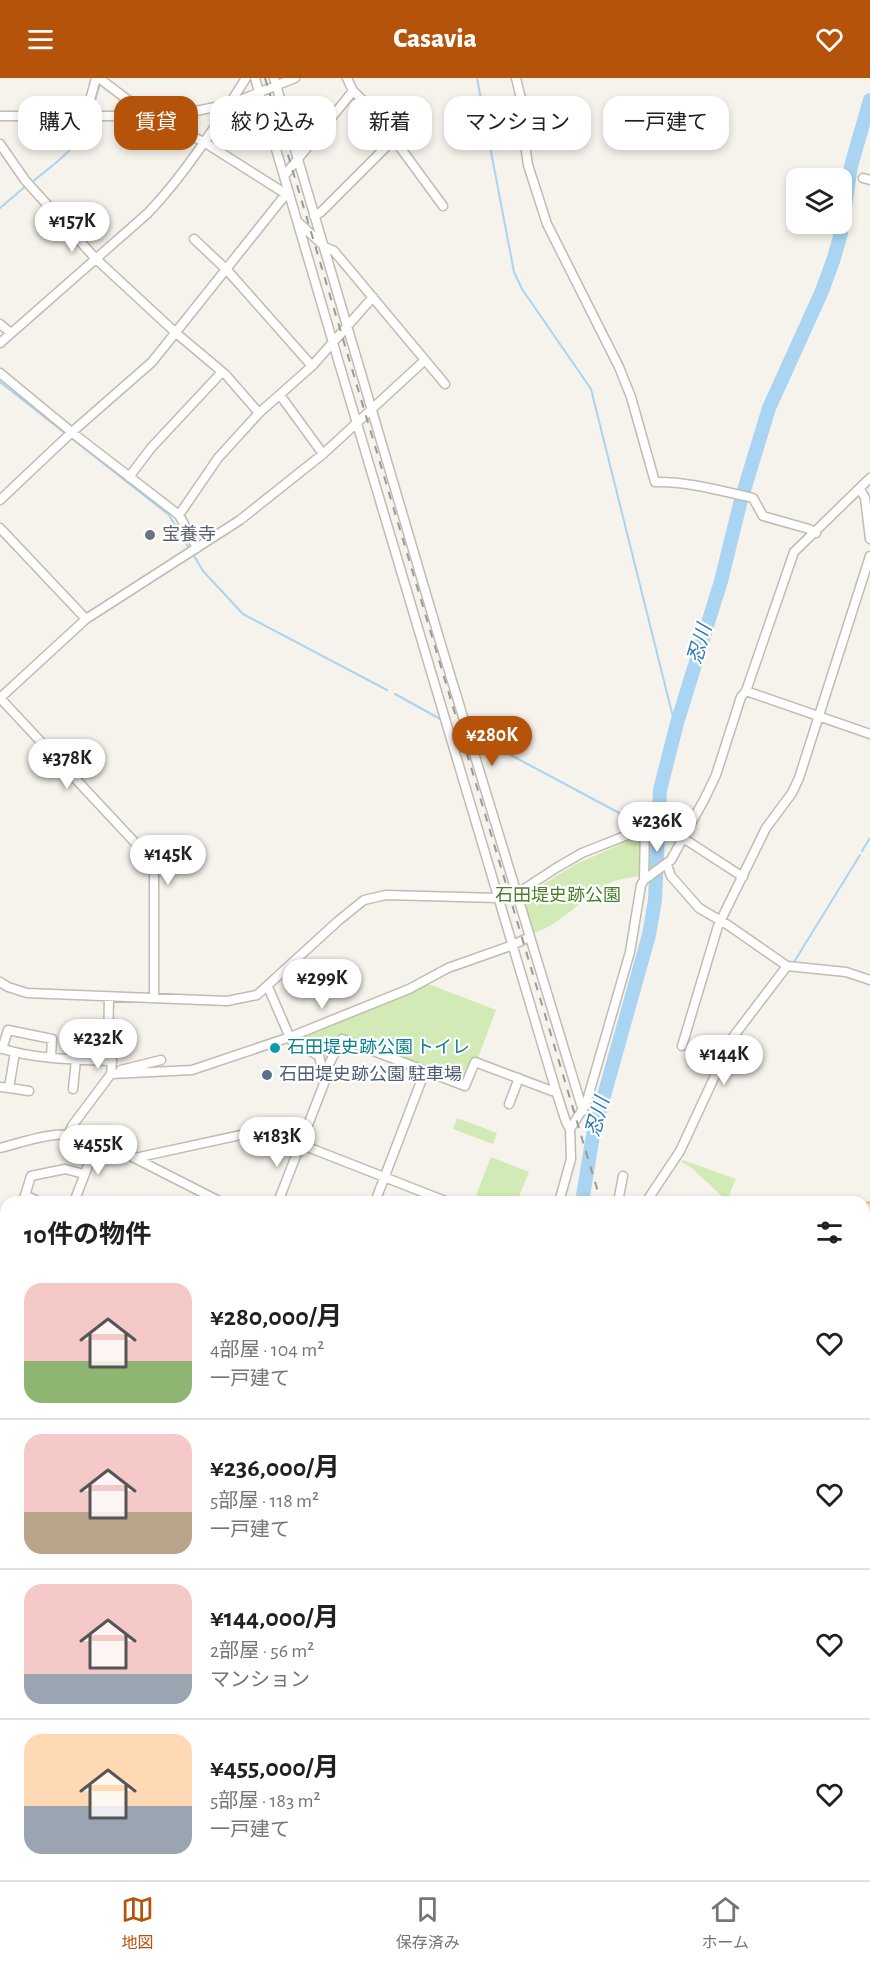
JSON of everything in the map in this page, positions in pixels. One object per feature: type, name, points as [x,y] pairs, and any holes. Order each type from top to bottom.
[{"type":"street","points":[[92,96],[97,78],[121,96]]},
{"type":"street","points":[[235,96],[246,78]]},
{"type":"street","points":[[255,78],[498,898],[556,1091],[570,1129],[571,1159],[561,1196]]},
{"type":"street","points":[[251,96],[275,82],[296,78]]},
{"type":"street","points":[[347,78],[358,96]]},
{"type":"street","points":[[516,78],[524,111],[524,139],[528,165],[547,224],[619,367],[631,397],[655,482],[670,482],[753,498],[763,516],[816,533]]},
{"type":"street","points":[[275,82],[529,938],[583,1111]]},
{"type":"street","points":[[284,176],[353,91]]},
{"type":"street","points":[[0,116],[18,116]]},
{"type":"street","points":[[0,343],[148,213],[164,196],[210,133]]},
{"type":"street","points":[[198,139],[288,194]]},
{"type":"street","points":[[0,144],[25,180],[95,258],[222,372],[259,413]]},
{"type":"street","points":[[314,216],[321,212],[383,150]]},
{"type":"street","points":[[401,150],[444,206]]},
{"type":"street","points":[[0,500],[72,432],[152,362],[288,194]]},
{"type":"street","points":[[298,222],[325,247],[333,251],[446,384]]},
{"type":"street","points":[[194,239],[226,270],[312,366]]},
{"type":"street","points":[[179,515],[218,458],[259,413],[312,366],[373,297]]},
{"type":"street","points":[[0,324],[11,333]]},
{"type":"street","points":[[154,998],[154,863],[0,698],[86,619],[240,520],[323,454],[425,360]]},
{"type":"street","points":[[129,477],[151,448],[222,372]]},
{"type":"street","points":[[0,373],[179,515],[197,548]]},
{"type":"street","points":[[280,395],[323,454]]},
{"type":"street","points":[[570,1129],[583,1111],[630,952],[641,885],[667,865],[716,775],[741,697],[746,691],[794,552],[804,545],[870,478]]},
{"type":"street","points":[[860,489],[865,498],[870,539]]},
{"type":"street","points":[[0,528],[86,619]]},
{"type":"street","points":[[682,1046],[720,921],[769,821],[792,793],[799,778],[870,556]]},
{"type":"street","points":[[746,691],[870,734]]},
{"type":"street","points":[[0,982],[27,993],[229,1001],[252,997],[268,987],[338,921],[364,900],[386,895],[498,898],[516,893],[582,853],[645,828],[646,879]]},
{"type":"street","points":[[683,838],[743,877]]},
{"type":"street","points":[[667,865],[671,876],[696,905],[787,966],[846,972],[870,980]]},
{"type":"street","points":[[111,1073],[192,1070],[290,1037],[400,992],[448,968],[529,938]]},
{"type":"street","points":[[650,1196],[680,1151],[733,1037],[787,966]]},
{"type":"street","points":[[268,987],[290,1037],[319,1056],[325,1081],[280,1196]]},
{"type":"street","points":[[69,1134],[72,1126],[111,1073],[112,1061],[108,1050],[109,997]]},
{"type":"street","points":[[51,1057],[52,1039],[8,1030],[1,1048],[15,1052],[51,1057],[76,1060],[112,1061]]},
{"type":"street","points":[[324,1074],[342,1039],[465,1086],[475,1062],[556,1091]]},
{"type":"street","points":[[15,1052],[4,1087],[29,1091]]},
{"type":"street","points":[[73,1089],[76,1060]]},
{"type":"street","points":[[111,1073],[161,1060]]},
{"type":"street","points":[[377,1196],[425,1071]]},
{"type":"street","points":[[509,1104],[519,1078]]},
{"type":"street","points":[[135,1158],[264,1130],[433,1196]]},
{"type":"street","points":[[0,1148],[52,1134],[69,1134],[98,1140],[209,1196]]},
{"type":"street","points":[[76,1196],[98,1140]]},
{"type":"street","points":[[25,1196],[31,1176],[65,1169],[84,1174]]},
{"type":"street","points":[[619,1196],[623,1176]]},
{"type":"green space","name":"石田堤史跡公園","points":[[642,832],[640,876],[608,884],[550,926],[533,933],[523,897],[574,865]]},
{"type":"green space","points":[[426,983],[496,1010],[478,1058],[474,1057],[465,1081],[462,1083],[341,1035],[329,1064],[326,1065],[324,1055],[294,1037]]},
{"type":"green space","points":[[457,1118],[497,1133],[493,1144],[453,1129]]},
{"type":"green space","points":[[491,1157],[529,1172],[519,1196],[476,1195]]},
{"type":"green space","points":[[683,1160],[736,1179],[729,1195],[732,1196],[722,1196],[692,1168],[681,1162]]},
{"type":"waterway","points":[[477,78],[514,272],[522,289],[591,389],[673,717],[677,723]]},
{"type":"waterway","points":[[96,96],[100,84]]},
{"type":"waterway","name":"忍川","points":[[583,1196],[593,1135],[649,935],[655,900],[660,790],[677,723],[721,581],[741,500],[769,408],[822,291],[834,258],[841,233],[851,166],[870,100]]},
{"type":"waterway","points":[[32,182],[69,150]]},
{"type":"waterway","points":[[0,208],[27,185]]},
{"type":"waterway","points":[[0,382],[66,434]]},
{"type":"waterway","points":[[71,438],[169,515],[190,550]]},
{"type":"waterway","points":[[193,554],[203,571],[243,614],[387,690]]},
{"type":"waterway","points":[[395,694],[442,720]]},
{"type":"waterway","points":[[477,737],[623,815],[659,824]]},
{"type":"waterway","points":[[862,851],[870,838]]},
{"type":"waterway","points":[[794,962],[860,855]]},
{"type":"railway","points":[[265,78],[599,1196]]},
{"type":"place","name":"宝養寺","points":[[150,535]]},
{"type":"place","name":"石田堤史跡公園 トイレ","points":[[275,1048]]},
{"type":"place","name":"石田堤史跡公園 駐車場","points":[[267,1075]]}]
